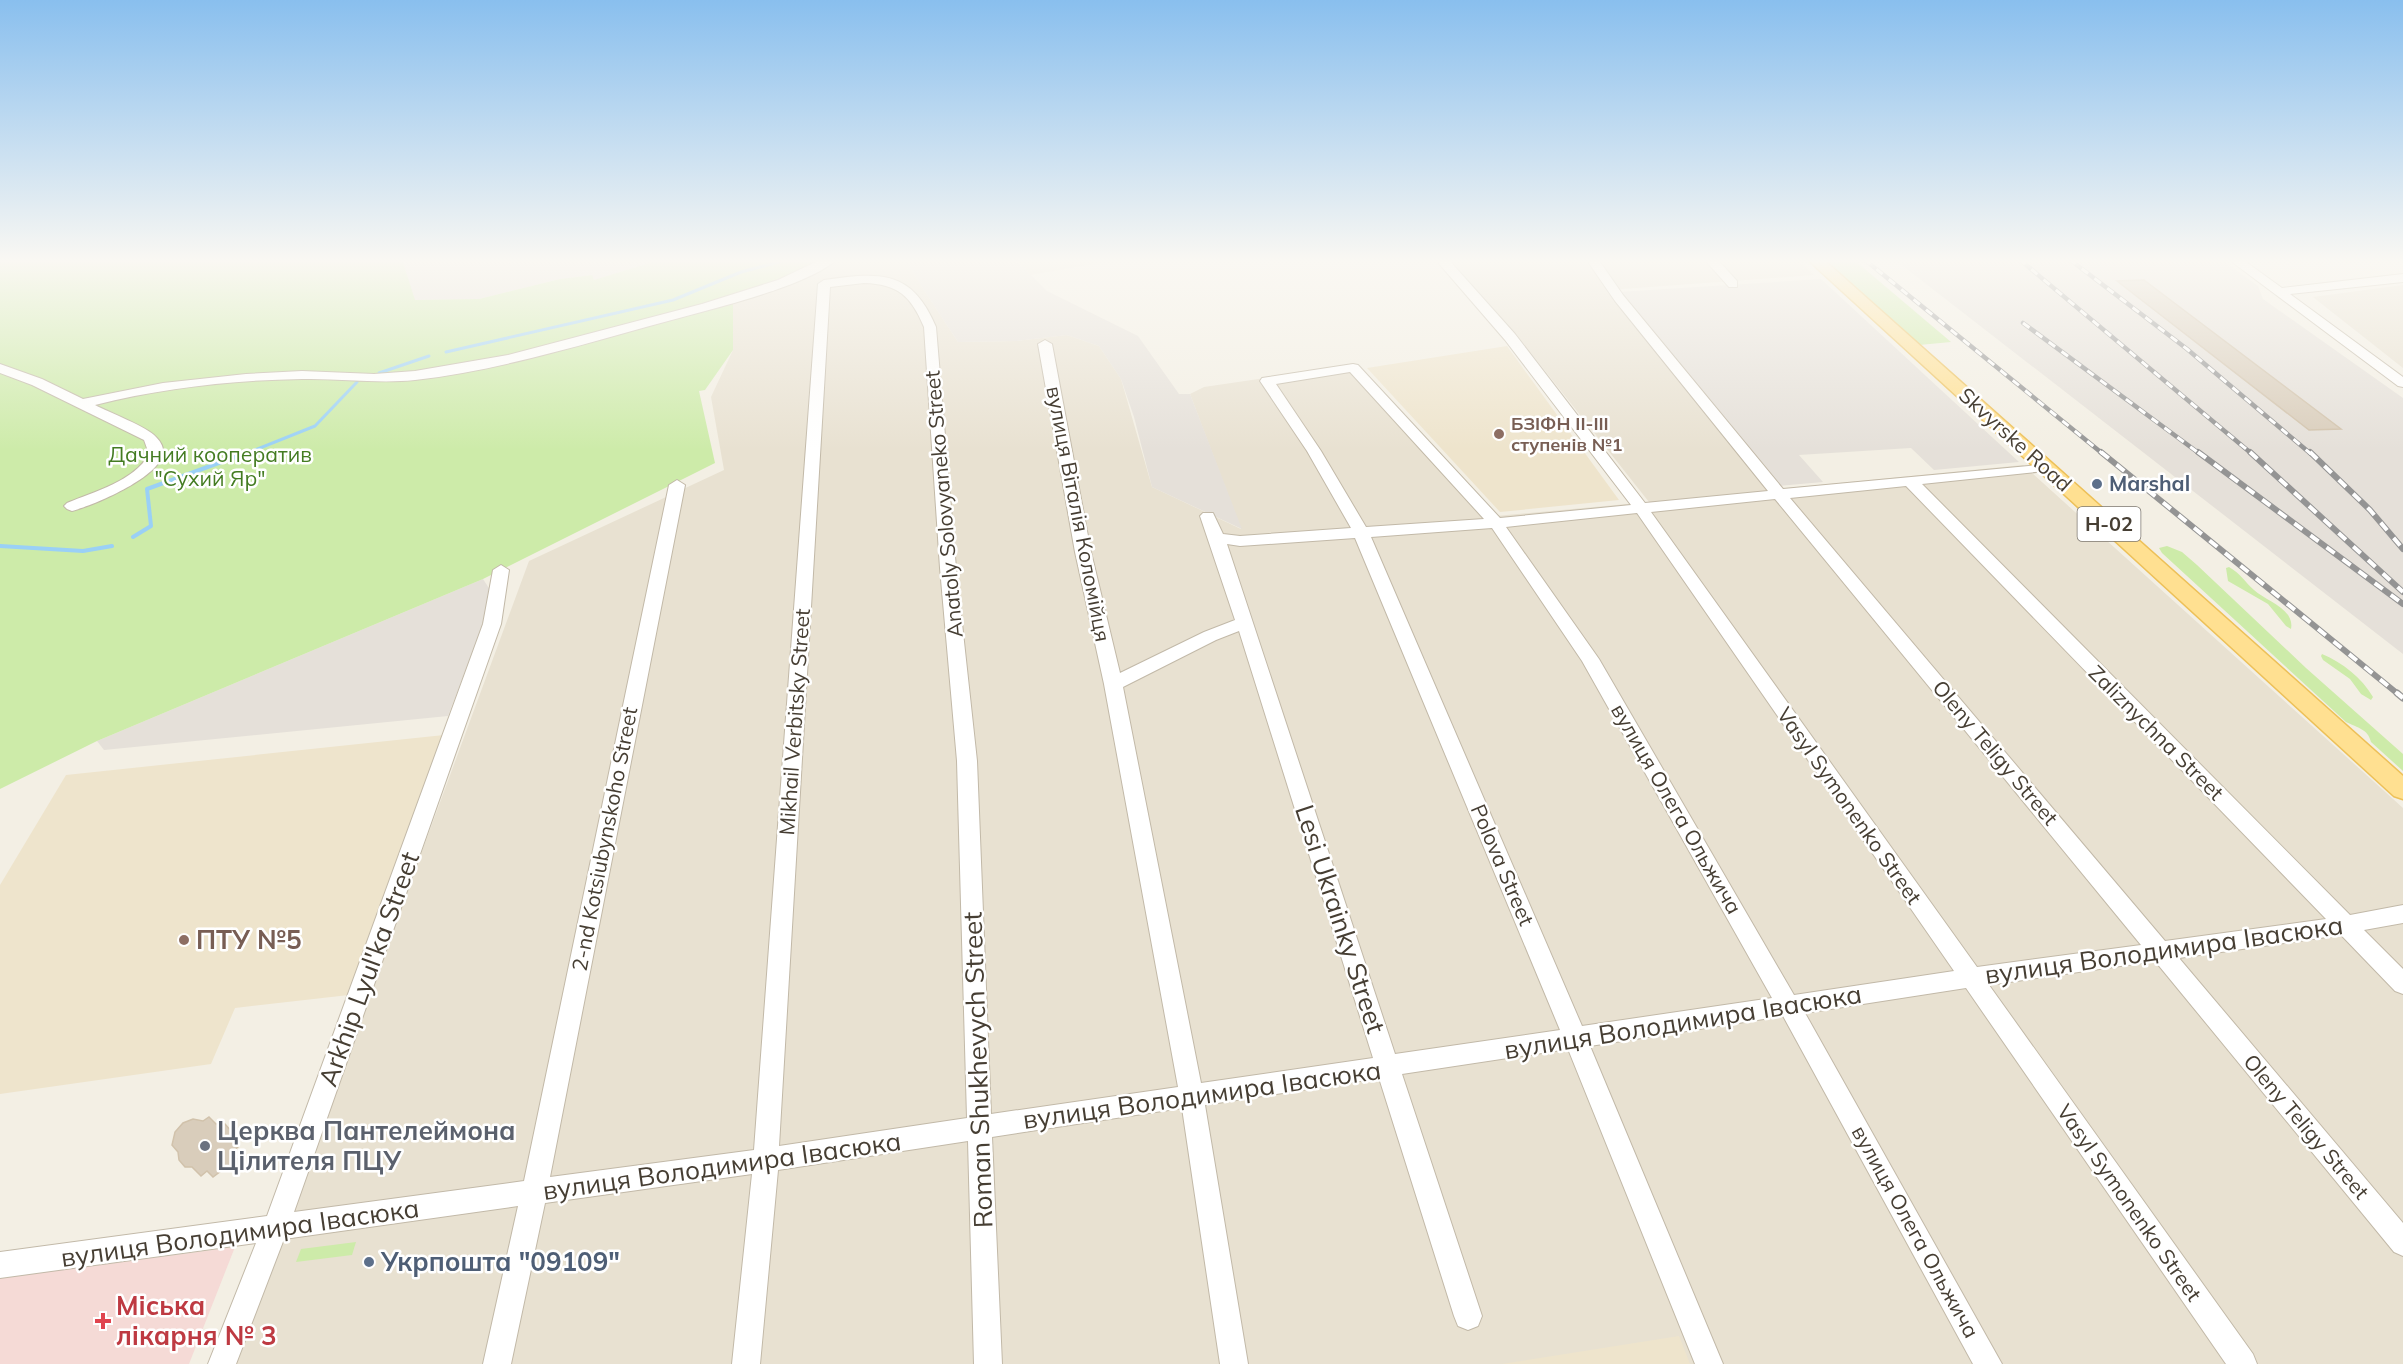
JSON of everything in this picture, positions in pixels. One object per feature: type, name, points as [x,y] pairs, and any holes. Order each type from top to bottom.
[{"type":"main road","name":"Skvyrske Road","points":[[1885,323],[2403,790]]},
{"type":"street","points":[[82,404],[187,384],[303,375],[383,378],[437,373],[520,356],[650,323]]},
{"type":"street","name":"Mikhail Verbitsky Street","points":[[746,1364],[766,1160],[822,323]]},
{"type":"street","name":"Anatoly Solovyaneko Street","points":[[928,323],[968,775]]},
{"type":"street","name":"Vasyl Symonenko Street","points":[[1497,323],[1641,508],[1969,978],[2243,1364]]},
{"type":"street","name":"Oleny Teligy Street","points":[[1639,323],[2403,1243]]},
{"type":"street","points":[[2321,323],[2403,383]]},
{"type":"street","name":"вулиця Віталія Коломійця","points":[[1045,344],[1083,552],[1113,684],[1192,1097],[1234,1364]]},
{"type":"street","points":[[0,368],[149,437],[155,446],[156,453],[153,461],[140,473],[72,506]]},
{"type":"street","name":"вулиця Олега Ольжича","points":[[1266,381],[1353,368],[1496,524],[1590,659],[1790,1006],[1988,1364]]},
{"type":"street","name":"Polova Street","points":[[1266,381],[1314,451],[1361,532],[1575,1038],[1709,1364]]},
{"type":"street","points":[[1217,538],[1239,542],[1496,524],[2045,467]]},
{"type":"street","name":"Zaliznychna Street","points":[[1910,481],[2403,984]]},
{"type":"street","name":"2-nd Kotsiubynskoho Street","points":[[497,1364],[536,1193],[650,606],[677,485]]},
{"type":"street","name":"Lesi Ukrainky Street","points":[[1208,516],[1234,590],[1468,1316]]},
{"type":"street","name":"Arkhip Lyul'ka Street","points":[[222,1364],[275,1228],[492,624],[501,570]]},
{"type":"street","points":[[1113,684],[1210,636],[1244,623]]},
{"type":"street","name":"Roman Shukhevych Street","points":[[968,775],[988,1364]]},
{"type":"street","name":"вулиця Володимира Івасюка","points":[[0,1265],[766,1160],[1388,1068],[1969,978],[2346,925],[2403,914]]},
{"type":"shaded area","points":[[732,323],[945,323],[958,342],[1016,341],[1067,335],[1099,346],[1121,379],[1152,487],[1241,529],[1190,394],[1204,387],[1354,365],[1485,517],[1649,502],[1505,323],[1635,323],[1768,490],[2023,465],[2403,808],[2403,1364],[233,1364],[529,561],[724,470],[711,397],[733,350]]},
{"type":"shaded area","points":[[945,323],[1111,323],[1138,336],[1179,394],[1190,394],[1242,529],[1152,487],[1134,417],[1121,379],[1099,346],[1067,335],[1016,341],[958,342]]},
{"type":"shaded area","points":[[1643,323],[1868,323],[2019,462],[1934,470],[1911,448],[1799,455],[1823,482],[1778,486]]},
{"type":"shaded area","points":[[1976,323],[2296,323],[2403,398],[2403,654]]},
{"type":"shaded area","points":[[2346,323],[2403,323],[2403,368]]},
{"type":"shaded area","name":"БЗІФН ІІ-ІІІ ступенів №1","points":[[1507,346],[1619,500],[1500,512],[1367,368]]},
{"type":"shaded area","points":[[483,579],[494,596],[448,716],[104,750],[97,741]]},
{"type":"shaded area","name":"ПТУ №5","points":[[444,735],[349,995],[235,1008],[211,1064],[0,1094],[0,885],[66,775]]},
{"type":"shaded area","name":"Міська лікарня № 3","points":[[235,1247],[189,1364],[0,1364],[0,1278]]},
{"type":"shaded area","points":[[1679,1336],[1690,1364],[1502,1364]]},
{"type":"green space","name":"Дачний кооператив \"Сухий Яр\"","points":[[0,323],[733,323],[733,350],[705,390],[699,391],[715,463],[483,579],[97,741],[0,789]]},
{"type":"green space","points":[[1894,323],[1928,323],[1951,342],[1919,345]]},
{"type":"green space","points":[[2167,546],[2182,552],[2197,565],[2306,668],[2403,754],[2403,771],[2371,742],[2365,732],[2346,722],[2162,553],[2159,548]]},
{"type":"green space","points":[[2229,567],[2254,590],[2279,606],[2289,616],[2291,629],[2268,604],[2228,581],[2226,568]]},
{"type":"green space","points":[[2322,654],[2344,666],[2357,677],[2373,697],[2371,700],[2361,694],[2350,679],[2323,660]]},
{"type":"green space","points":[[356,1242],[352,1255],[296,1262],[301,1249]]},
{"type":"building","points":[[2171,323],[2200,323],[2341,429],[2309,430]]},
{"type":"building","name":"Церква Пантелеймона Цілителя ПЦУ","points":[[209,1117],[216,1124],[225,1124],[232,1132],[229,1138],[238,1147],[231,1153],[237,1159],[213,1177],[207,1171],[201,1176],[192,1167],[185,1167],[172,1145],[175,1132],[183,1123],[193,1119],[203,1121]]},
{"type":"waterway","points":[[446,352],[574,323]]},
{"type":"waterway","points":[[379,373],[429,356]]},
{"type":"waterway","points":[[245,454],[315,426],[357,382]]},
{"type":"waterway","points":[[133,537],[151,526],[147,489],[249,452]]},
{"type":"waterway","points":[[0,546],[83,551],[112,546]]},
{"type":"railway","points":[[1942,323],[2103,454]]},
{"type":"railway","points":[[2023,323],[2200,454]]},
{"type":"railway","points":[[2095,323],[2252,454]]},
{"type":"railway","points":[[2152,323],[2311,454]]},
{"type":"railway","points":[[2101,452],[2398,694]]},
{"type":"railway","points":[[2198,452],[2403,604]]},
{"type":"railway","points":[[2250,452],[2403,592]]},
{"type":"railway","points":[[2310,452],[2370,510],[2403,549]]},
{"type":"railway","points":[[2397,693],[2403,698]]},
{"type":"place","name":"БЗІФН ІІ-ІІІ ступенів №1","points":[[1499,434]]},
{"type":"place","name":"Marshal","points":[[2097,484]]},
{"type":"place","name":"ПТУ №5","points":[[184,940]]},
{"type":"place","name":"Церква Пантелеймона Цілителя ПЦУ","points":[[205,1146]]},
{"type":"place","name":"Укрпошта \"09109\"","points":[[369,1262]]},
{"type":"place","name":"Міська лікарня № 3","points":[[103,1321]]}]
